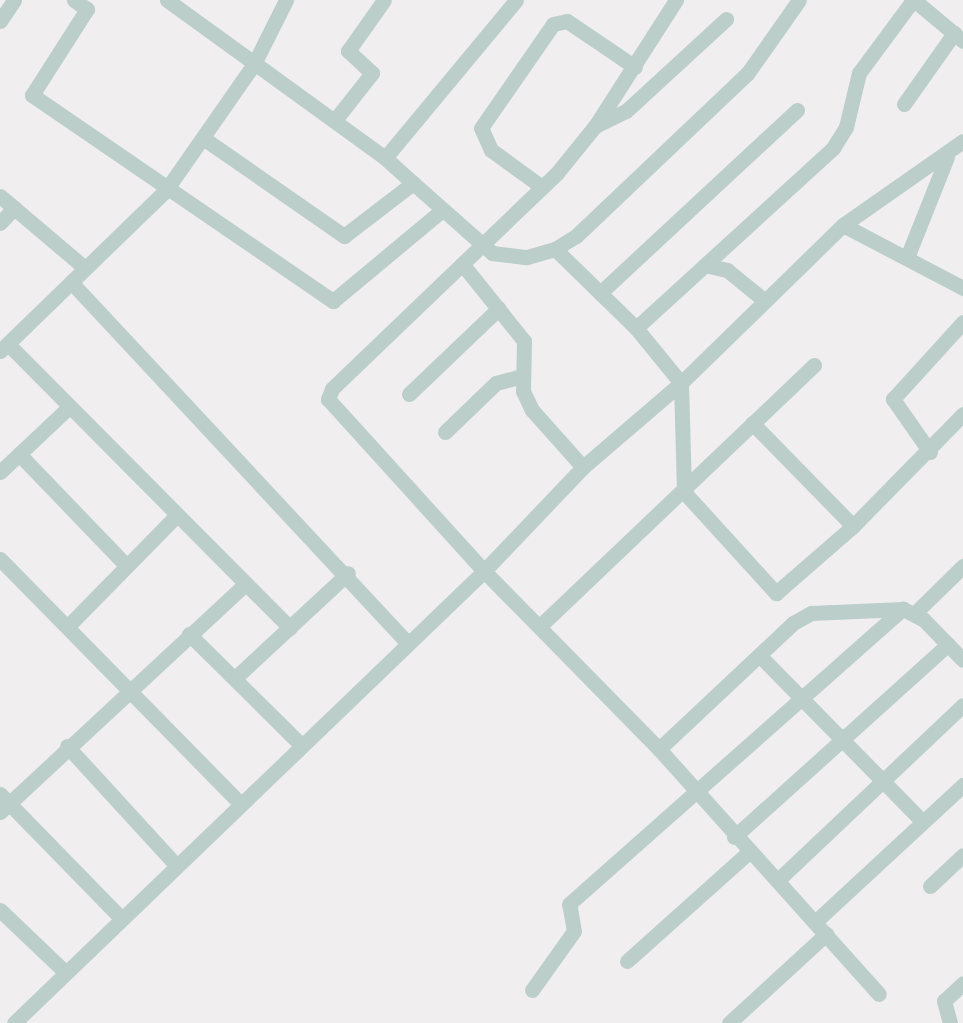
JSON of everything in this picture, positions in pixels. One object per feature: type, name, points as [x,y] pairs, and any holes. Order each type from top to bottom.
[{"type":"street","points":[[0,21],[14,0]]},
{"type":"street","points":[[74,0],[87,9],[32,95],[166,190],[333,301],[441,211]]},
{"type":"street","points":[[167,0],[385,158],[482,247],[515,257],[555,249],[576,236],[747,74],[799,0]]},
{"type":"street","points":[[286,0],[254,64],[166,190],[4,347],[69,407],[244,585],[290,628]]},
{"type":"street","points":[[335,120],[372,73],[348,51],[384,0]]},
{"type":"street","points":[[385,158],[516,0]]},
{"type":"street","points":[[636,328],[833,148],[846,127],[859,73],[913,0],[959,37],[904,104]]},
{"type":"street","points":[[673,1],[634,67],[595,126],[542,187],[332,389],[328,399],[484,571],[541,625],[659,749],[700,794],[734,837],[779,879],[879,994]]},
{"type":"street","points":[[595,126],[633,105],[726,19]]},
{"type":"street","points":[[542,187],[491,150],[482,128],[552,24],[567,21],[634,67]]},
{"type":"street","points":[[600,293],[797,110]]},
{"type":"street","points":[[203,138],[344,236],[413,183]]},
{"type":"street","points":[[14,1023],[119,916],[176,865],[406,641],[484,571],[583,467],[681,384],[843,225],[947,157],[963,141]]},
{"type":"street","points":[[908,255],[947,157]]},
{"type":"street","points":[[0,196],[85,268]]},
{"type":"street","points":[[0,223],[14,208]]},
{"type":"street","points":[[843,225],[908,255],[963,288]]},
{"type":"street","points":[[555,249],[636,328],[681,384],[684,492],[776,593],[853,526],[930,452],[963,414]]},
{"type":"street","points":[[463,265],[524,341],[522,376],[532,410],[583,467]]},
{"type":"street","points":[[705,265],[727,270],[765,301]]},
{"type":"street","points":[[71,282],[348,573],[406,641]]},
{"type":"street","points":[[409,394],[499,308]]},
{"type":"street","points":[[930,452],[893,399],[963,322]]},
{"type":"street","points":[[541,625],[684,492],[752,423],[814,365]]},
{"type":"street","points":[[445,432],[496,382],[522,376]]},
{"type":"street","points":[[0,472],[69,407]]},
{"type":"street","points":[[752,423],[853,526]]},
{"type":"street","points":[[19,454],[126,565]]},
{"type":"street","points":[[67,627],[177,515]]},
{"type":"street","points":[[0,559],[239,802]]},
{"type":"street","points":[[532,990],[574,931],[569,904],[700,794],[805,698],[963,567]]},
{"type":"street","points":[[235,678],[348,573]]},
{"type":"street","points":[[119,916],[3,803],[130,691],[244,585]]},
{"type":"street","points":[[659,749],[759,654],[812,613],[908,612],[948,644],[963,660]]},
{"type":"street","points":[[189,634],[301,745]]},
{"type":"street","points":[[734,837],[948,644]]},
{"type":"street","points":[[759,654],[805,698],[923,822]]},
{"type":"street","points":[[779,879],[963,705]]},
{"type":"street","points":[[67,746],[176,865]]},
{"type":"street","points":[[815,922],[963,785]]},
{"type":"street","points":[[627,961],[749,852]]},
{"type":"street","points":[[930,886],[963,855]]},
{"type":"street","points":[[1,912],[64,972]]},
{"type":"street","points":[[733,1022],[826,934]]},
{"type":"street","points":[[950,1023],[944,1001],[963,983]]}]
